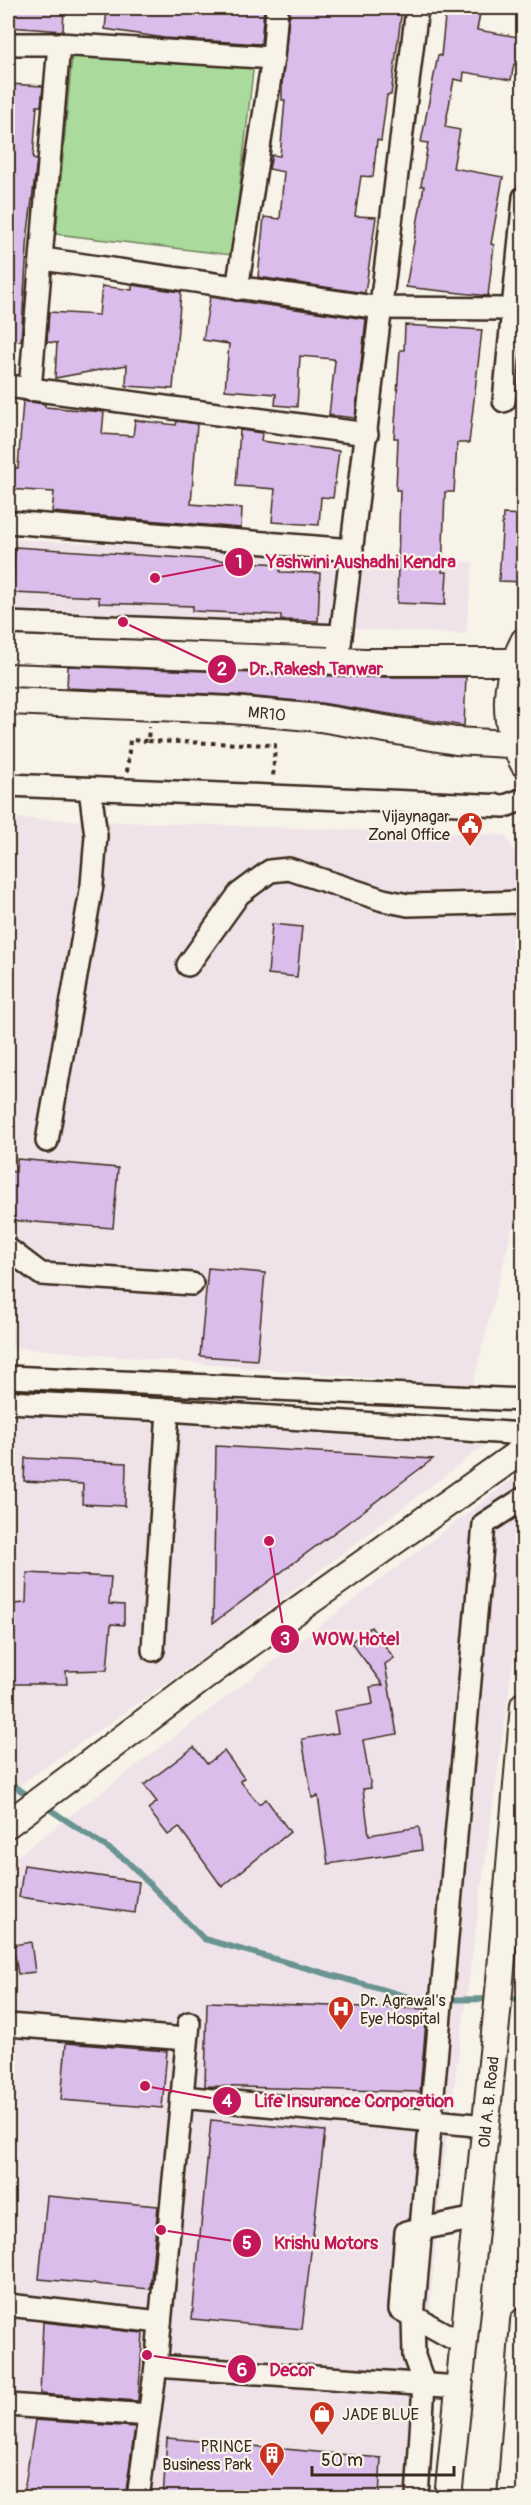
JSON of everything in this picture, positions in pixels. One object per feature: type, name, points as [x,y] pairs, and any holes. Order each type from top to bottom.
[{"type":"main road","points":[[8,649],[338,662],[520,655],[507,695],[520,751]]},
{"type":"main road","name":"MR10","points":[[8,701],[232,710],[320,718],[520,751]]},
{"type":"main road","points":[[8,1824],[223,1663],[524,1449]]},
{"type":"main road","name":"Old A. B. Road","points":[[448,2498],[498,2003],[524,1705]]},
{"type":"main road","points":[[511,2498],[524,2321]]},
{"type":"street","points":[[237,289],[273,58],[277,8]]},
{"type":"street","points":[[338,662],[417,8]]},
{"type":"street","points":[[8,44],[59,44],[273,58]]},
{"type":"street","points":[[30,390],[43,259],[59,44]]},
{"type":"street","points":[[504,401],[511,309],[524,197]]},
{"type":"street","points":[[43,259],[380,308],[511,309]]},
{"type":"street","points":[[8,386],[367,434]]},
{"type":"street","points":[[8,522],[352,550]]},
{"type":"street","points":[[8,623],[341,636]]},
{"type":"street","points":[[8,786],[505,806],[524,799]]},
{"type":"street","points":[[47,1141],[92,885],[96,836],[90,789]]},
{"type":"street","points":[[188,966],[239,894],[270,871],[289,870],[383,900],[408,905],[524,902]]},
{"type":"street","points":[[8,1249],[18,1254],[41,1274],[192,1284]]},
{"type":"street","points":[[8,1377],[524,1400]]},
{"type":"street","points":[[8,1402],[168,1410],[524,1434]]},
{"type":"street","points":[[153,1650],[168,1410]]},
{"type":"street","points":[[422,2229],[484,1524],[524,1498]]},
{"type":"street","points":[[8,2025],[188,2031],[156,2366],[138,2498]]},
{"type":"street","points":[[182,2097],[486,2126]]},
{"type":"street","points":[[463,2344],[400,2309],[406,2232],[476,2218]]},
{"type":"street","points":[[8,2305],[160,2322]]},
{"type":"street","points":[[413,2317],[414,2356],[424,2384],[417,2498]]},
{"type":"street","points":[[156,2366],[459,2387]]},
{"type":"street","points":[[8,2405],[149,2415]]},
{"type":"path","points":[[148,741],[150,723]]},
{"type":"path","points":[[126,791],[130,740],[275,745],[272,797]]},
{"type":"shaded area","points":[[8,539],[473,562],[466,634],[8,612]]},
{"type":"shaded area","points":[[8,818],[505,835],[524,868],[523,1186],[472,1387],[8,1347]]},
{"type":"shaded area","points":[[8,1413],[254,1424],[485,1445],[215,1650],[8,1793]]},
{"type":"shaded area","points":[[523,1471],[523,1589],[441,2181],[414,2497],[8,2497],[8,1863]]},
{"type":"green space","points":[[72,55],[254,62],[232,255],[56,234]]},
{"type":"building","points":[[8,8],[64,8],[63,31],[8,27]]},
{"type":"building","points":[[107,8],[264,8],[261,44],[164,38],[105,29]]},
{"type":"building","points":[[290,8],[402,8],[391,95],[387,95],[381,141],[377,140],[373,177],[361,176],[355,216],[376,217],[365,293],[258,277],[264,217],[280,219],[284,172],[269,169],[272,155],[280,156],[285,100],[282,100],[282,84]]},
{"type":"building","points":[[446,8],[481,8],[477,30],[524,38],[519,64],[514,64],[511,80],[464,72],[463,81],[454,79],[445,127],[460,130],[453,168],[503,177],[491,244],[494,245],[488,296],[406,287],[424,186],[421,186],[428,143],[421,142],[438,55],[441,56]]},
{"type":"building","points":[[8,84],[43,86],[41,106],[37,106],[33,159],[37,160],[28,232],[21,341],[8,340]]},
{"type":"building","points":[[132,285],[181,292],[173,389],[126,386],[127,365],[55,378],[57,343],[47,342],[49,312],[99,315],[102,286],[132,290]]},
{"type":"building","points":[[210,297],[366,319],[355,418],[329,415],[335,361],[333,359],[300,356],[297,407],[275,405],[276,394],[225,390],[229,344],[203,340]]},
{"type":"building","points":[[405,325],[482,330],[469,443],[457,443],[454,492],[445,492],[442,572],[447,572],[445,605],[397,603],[400,490],[396,490],[398,438],[394,438],[400,350],[404,350]]},
{"type":"building","points":[[23,401],[45,404],[45,407],[104,412],[102,434],[133,436],[135,420],[176,425],[177,421],[197,424],[191,504],[242,508],[241,528],[52,512],[54,492],[8,489],[8,468],[18,468]]},
{"type":"building","points":[[240,430],[262,433],[261,441],[339,451],[333,498],[321,497],[319,525],[272,522],[275,489],[236,486]]},
{"type":"building","points":[[503,514],[524,515],[524,582],[499,581]]},
{"type":"building","points":[[15,547],[280,564],[280,572],[320,573],[318,621],[281,620],[281,615],[192,611],[193,606],[99,603],[99,597],[13,593]]},
{"type":"building","points":[[68,666],[365,677],[466,677],[464,726],[321,703],[233,695],[67,688]]},
{"type":"building","points":[[272,924],[302,927],[297,977],[268,974]]},
{"type":"building","points":[[17,1159],[118,1168],[113,1228],[8,1220],[8,1171],[16,1172]]},
{"type":"building","points":[[208,1268],[265,1273],[257,1360],[200,1356]]},
{"type":"building","points":[[216,1446],[433,1459],[213,1623]]},
{"type":"building","points":[[25,1458],[126,1463],[125,1506],[82,1504],[83,1484],[24,1481]]},
{"type":"building","points":[[27,1573],[111,1577],[109,1604],[124,1605],[124,1625],[111,1624],[107,1670],[66,1671],[67,1684],[12,1684],[11,1604],[26,1603]]},
{"type":"building","points":[[371,1627],[394,1658],[385,1664],[397,1734],[363,1740],[371,1788],[363,1789],[369,1835],[419,1827],[422,1850],[328,1864],[318,1796],[312,1798],[302,1739],[338,1733],[334,1711],[373,1704],[370,1687],[383,1685],[351,1642]]},
{"type":"building","points":[[194,1747],[207,1764],[224,1751],[244,1778],[240,1781],[259,1804],[266,1799],[290,1832],[222,1887],[179,1827],[168,1835],[148,1809],[157,1802],[144,1785]]},
{"type":"building","points":[[24,1865],[139,1882],[135,1913],[19,1897]]},
{"type":"building","points":[[31,1942],[35,1972],[18,1974],[13,1945]]},
{"type":"building","points":[[207,2002],[427,2009],[420,2092],[205,2086]]},
{"type":"building","points":[[66,2043],[167,2051],[162,2108],[61,2100]]},
{"type":"building","points":[[211,2120],[325,2131],[302,2329],[192,2319]]},
{"type":"building","points":[[47,2196],[158,2206],[150,2289],[39,2279]]},
{"type":"building","points":[[43,2322],[143,2333],[138,2401],[40,2394]]},
{"type":"building","points":[[35,2420],[135,2427],[125,2498],[23,2498]]},
{"type":"building","name":"PRINCE Business Park","points":[[167,2438],[381,2458],[379,2498],[163,2498]]},
{"type":"waterway","points":[[8,1782],[32,1798]]},
{"type":"waterway","points":[[43,1805],[126,1860],[204,1939],[419,2000],[494,1999]]},
{"type":"waterway","points":[[504,1999],[524,1998]]},
{"type":"place","name":"Yashwini Aushadhi Kendra","points":[[155,578]]},
{"type":"place","name":"Dr. Rakesh Tanwar","points":[[123,622]]},
{"type":"place","name":"Vijaynagar Zonal Office","points":[[470,848]]},
{"type":"place","name":"WOW Hotel","points":[[269,1541]]},
{"type":"place","name":"Dr. Agrawal's Eye Hospital","points":[[341,2032]]},
{"type":"place","name":"Life Insurance Corporation","points":[[145,2086]]},
{"type":"place","name":"Krishu Motors","points":[[161,2230]]},
{"type":"place","name":"Decor","points":[[147,2355]]},
{"type":"place","name":"JADE BLUE","points":[[322,2437]]},
{"type":"place","name":"PRINCE Business Park","points":[[272,2478]]}]
